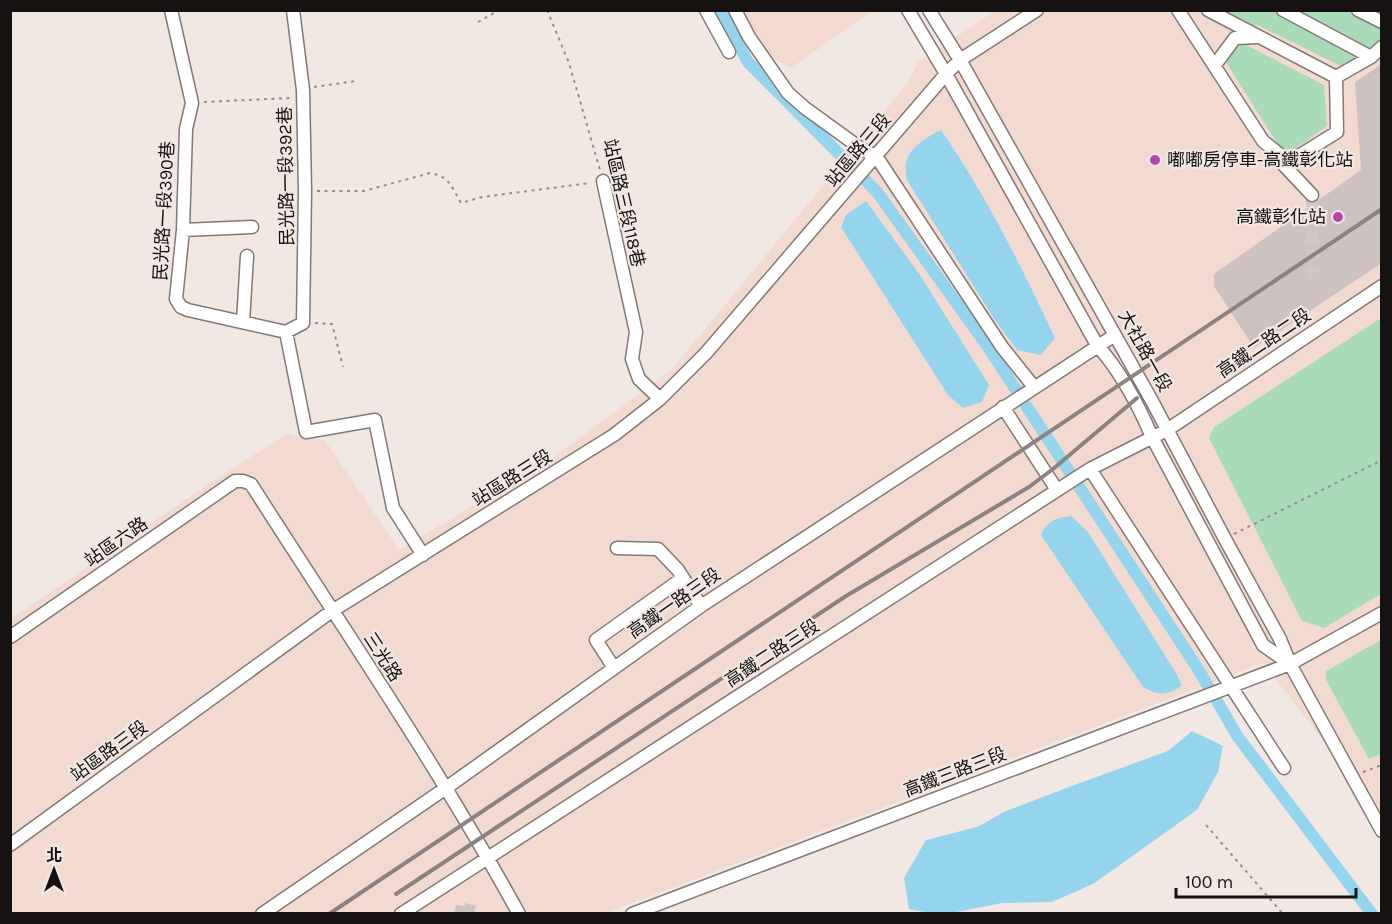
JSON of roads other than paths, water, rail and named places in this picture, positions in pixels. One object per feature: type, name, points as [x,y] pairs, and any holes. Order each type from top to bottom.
[{"type":"street","name":"民光路一段390巷","points":[[171,10],[192,103],[186,129],[183,230],[176,299],[181,307],[286,332]]},
{"type":"street","name":"民光路一段392巷","points":[[286,332],[303,322],[305,191],[303,94],[293,10]]},
{"type":"street","points":[[706,10],[729,52]]},
{"type":"street","points":[[735,10],[749,38],[788,93],[863,150],[876,156],[1002,347],[1034,387]]},
{"type":"street","name":"大社路一段","points":[[908,10],[1097,345],[1110,360],[1141,410],[1152,437],[1263,645],[1290,664]]},
{"type":"street","name":"大社路一段","points":[[929,10],[960,60],[1115,335],[1280,639],[1290,664],[1382,831]]},
{"type":"street","name":"站區路三段","points":[[10,845],[332,611],[614,435],[660,399],[706,354],[946,74],[960,60],[1037,10]]},
{"type":"street","points":[[1178,10],[1263,141],[1312,195]]},
{"type":"street","points":[[1208,10],[1336,77]]},
{"type":"street","points":[[1358,10],[1382,22]]},
{"type":"street","points":[[1288,12],[1371,57]]},
{"type":"street","points":[[1215,65],[1235,38],[1258,37]]},
{"type":"street","points":[[1336,77],[1371,57],[1382,47]]},
{"type":"street","points":[[1263,141],[1289,162],[1337,132],[1336,77]]},
{"type":"street","name":"站區路三段118巷","points":[[603,181],[636,332],[632,359],[639,380],[660,399]]},
{"type":"street","points":[[183,230],[252,227]]},
{"type":"street","points":[[243,322],[247,256]]},
{"type":"street","name":"高鐵二路二段","points":[[1167,430],[1382,286]]},
{"type":"street","points":[[286,332],[306,432],[375,420],[393,508],[423,555]]},
{"type":"street","name":"高鐵一路三段","points":[[262,914],[446,788],[701,606],[1115,335]]},
{"type":"street","points":[[1003,407],[1057,490]]},
{"type":"street","name":"高鐵二路三段","points":[[401,914],[1090,469],[1167,430]]},
{"type":"street","points":[[1090,469],[1284,768]]},
{"type":"street","name":"三光路","points":[[243,481],[252,484],[446,788],[519,914]]},
{"type":"street","name":"站區六路","points":[[10,637],[235,482],[243,481]]},
{"type":"street","points":[[617,548],[658,549],[683,578],[701,606]]},
{"type":"street","points":[[614,668],[596,640],[683,578]]},
{"type":"street","name":"高鐵三路三段","points":[[632,914],[1290,664],[1382,613]]},
{"type":"water","points":[[941,130],[1002,231],[1055,338],[1041,355],[1017,350],[995,320],[907,180],[906,163],[913,149]]},
{"type":"water","points":[[866,201],[920,275],[989,385],[982,402],[963,408],[948,395],[841,227],[846,215]]},
{"type":"water","points":[[1071,516],[1088,532],[1176,673],[1182,685],[1177,689],[1162,694],[1143,687],[1041,535],[1046,526],[1053,521]]},
{"type":"water","points":[[1192,731],[1223,746],[1218,772],[1197,810],[1093,884],[1052,902],[1002,903],[946,914],[909,909],[904,878],[926,840],[977,827],[1006,811],[1168,751]]},
{"type":"waterway","points":[[720,10],[748,62],[877,192],[988,347],[1198,669],[1238,737],[1372,914]]},
{"type":"tunnel","points":[[1312,195],[1313,280]]},
{"type":"railway","points":[[329,914],[1382,209]]},
{"type":"railway","points":[[396,894],[846,596],[1029,487],[1137,398]]},
{"type":"place","name":"嘟嘟房停車-高鐵彰化站","points":[[1155,160]]},
{"type":"place","name":"高鐵彰化站","points":[[1338,217]]}]
